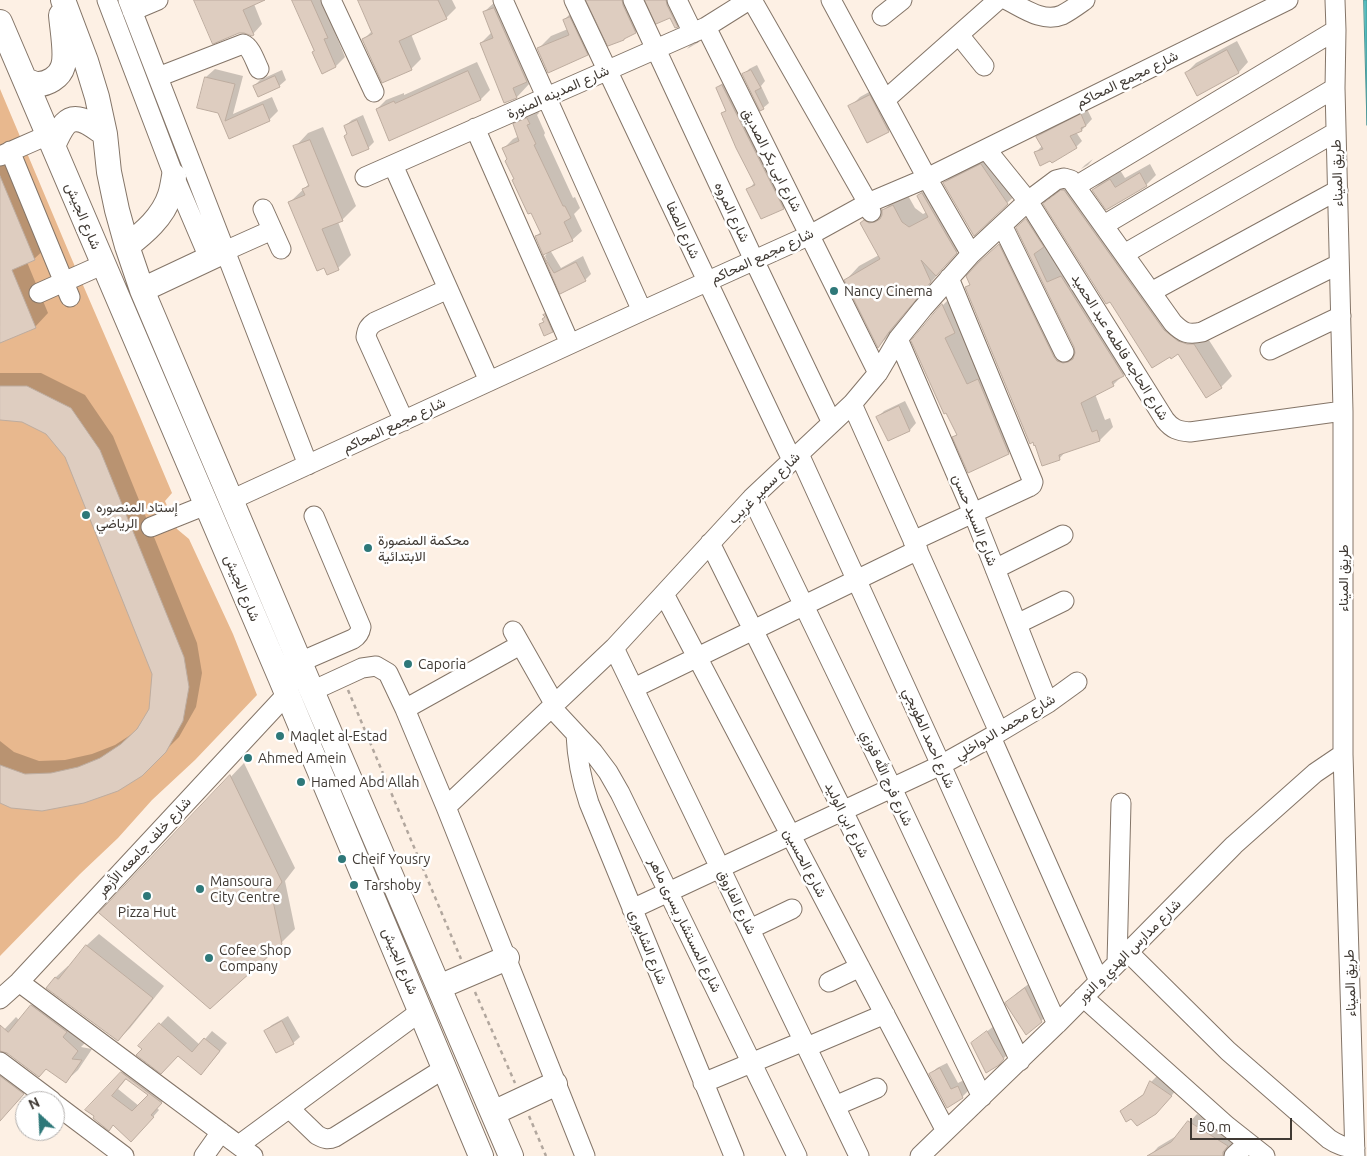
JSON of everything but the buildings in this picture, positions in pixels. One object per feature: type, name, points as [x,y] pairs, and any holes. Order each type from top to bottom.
[{"type":"main road","points":[[24,80],[36,84],[47,83],[57,76],[63,66],[62,0]]},
{"type":"main road","name":"شارع الجيش","points":[[62,0],[86,61],[97,97],[116,210],[142,290],[507,1146]]},
{"type":"main road","name":"شارع الجيش","points":[[0,22],[288,694],[479,1151]]},
{"type":"main road","points":[[51,141],[65,124],[73,119],[81,119],[104,134]]},
{"type":"main road","points":[[127,246],[145,233],[159,216],[170,196],[174,176]]},
{"type":"main road","points":[[142,290],[217,254]]},
{"type":"main road","points":[[439,987],[507,958]]},
{"type":"main road","points":[[493,1112],[555,1084]]},
{"type":"main road","points":[[479,1151],[498,1142],[507,1146]]},
{"type":"street","points":[[107,0],[174,176],[217,254]]},
{"type":"street","points":[[158,0],[130,6],[158,76],[217,254],[308,465]]},
{"type":"street","points":[[331,0],[374,92]]},
{"type":"street","points":[[503,0],[642,311]]},
{"type":"street","name":"شارع الصفا","points":[[574,0],[707,281],[796,457]]},
{"type":"street","name":"شارع المروه","points":[[633,0],[832,423]]},
{"type":"street","name":"شارع ابى بكر الصديق","points":[[677,0],[699,30],[810,235],[878,373]]},
{"type":"street","points":[[751,0],[869,207]]},
{"type":"street","name":"شارع المدينه المنورة","points":[[364,177],[699,30],[751,0]]},
{"type":"street","points":[[831,0],[927,178],[971,254]]},
{"type":"street","points":[[882,16],[902,0]]},
{"type":"street","points":[[885,100],[998,0]]},
{"type":"street","points":[[1007,0],[1034,14],[1052,17],[1061,15],[1085,0]]},
{"type":"street","name":"شارع مجمع المحاكم","points":[[231,500],[810,235],[1288,0]]},
{"type":"street","name":"طريق الميناء","points":[[1335,0],[1334,88],[1343,411],[1343,754],[1355,1152]]},
{"type":"street","points":[[1336,30],[1076,186],[1173,323],[1181,331],[1191,334],[1202,332],[1339,264]]},
{"type":"street","points":[[959,35],[984,66]]},
{"type":"street","points":[[158,76],[243,44],[247,45],[258,69]]},
{"type":"street","points":[[1104,225],[1334,88]]},
{"type":"street","points":[[475,128],[570,344]]},
{"type":"street","points":[[1124,254],[1336,132]]},
{"type":"street","points":[[51,141],[5,154],[67,289]]},
{"type":"street","name":"شارع الحاجه فاطمه عبد الحميد","points":[[986,149],[1028,201],[1171,428],[1180,432],[1190,432],[1343,411]]},
{"type":"street","points":[[393,165],[489,381]]},
{"type":"street","name":"شارع سمير غريب","points":[[446,807],[614,648],[752,498],[852,404],[878,373],[898,339],[922,308],[971,254],[1028,201],[1056,180],[1064,178],[1071,180],[1076,186]]},
{"type":"street","points":[[1151,292],[1338,190]]},
{"type":"street","points":[[263,209],[280,249]]},
{"type":"street","points":[[1002,225],[1064,352]]},
{"type":"street","points":[[217,254],[272,230]]},
{"type":"street","points":[[39,293],[67,289],[104,264]]},
{"type":"street","points":[[634,688],[857,580],[973,513],[1032,485],[1033,482],[949,278]]},
{"type":"street","points":[[404,421],[366,337],[367,330],[375,322],[448,289]]},
{"type":"street","points":[[1270,350],[1341,316]]},
{"type":"street","name":"شارع السيد حسن","points":[[898,339],[973,513],[1048,702]]},
{"type":"street","points":[[852,404],[915,546],[1099,981]]},
{"type":"street","name":"شارع احمد الطوبجي","points":[[796,457],[857,580],[1057,1024]]},
{"type":"street","name":"شارع فرج الله فوزي","points":[[752,498],[892,788],[1020,1061]]},
{"type":"street","points":[[151,527],[206,505]]},
{"type":"street","points":[[300,662],[358,637],[361,627],[314,516]]},
{"type":"street","points":[[995,568],[1063,536]]},
{"type":"street","name":"شارع ابن الوليد","points":[[710,543],[843,810],[982,1097]]},
{"type":"street","name":"شارع الحسين","points":[[664,594],[946,1131]]},
{"type":"street","points":[[1017,624],[1064,601]]},
{"type":"street","name":"شارع المستشار يسرى ماهر","points":[[405,709],[517,638],[554,706],[603,765],[620,793],[797,1156]]},
{"type":"street","name":"شارع الفاروق","points":[[614,648],[859,1156]]},
{"type":"street","points":[[312,691],[362,668],[376,666],[388,673],[446,807],[585,1156]]},
{"type":"street","name":"شارع محمد الدواخلي","points":[[632,909],[941,765],[995,735],[1077,682]]},
{"type":"street","name":"شارع خلف جامعه الأزهر","points":[[0,999],[19,982],[288,694]]},
{"type":"street","name":"شارع الشابورى","points":[[576,734],[577,757],[589,803],[734,1156]]},
{"type":"street","name":"شارع مدارس الهدي و النور","points":[[920,1156],[1020,1061],[1234,845],[1315,773],[1343,754]]},
{"type":"street","points":[[1121,803],[1122,958],[1329,1139],[1355,1152]]},
{"type":"street","points":[[750,929],[792,909]]},
{"type":"street","points":[[829,982],[860,967]]},
{"type":"street","points":[[19,982],[246,1150],[289,1108],[421,1011]]},
{"type":"street","points":[[1083,998],[1227,1126],[1265,1156]]},
{"type":"street","points":[[703,1083],[752,1062],[885,1014]]},
{"type":"street","points":[[0,1062],[39,1091]]},
{"type":"street","points":[[289,1108],[317,1135],[329,1140],[445,1068]]},
{"type":"street","points":[[835,1106],[876,1088]]},
{"type":"street","points":[[65,1112],[124,1156]]},
{"type":"street","points":[[204,1156],[221,1132]]},
{"type":"street","points":[[1234,1156],[1248,1143]]},
{"type":"path","points":[[343,677],[546,1156]]},
{"type":"shaded area","name":"إستاد المنصوره الرياضي","points":[[0,89],[172,493],[165,501],[177,529],[189,539],[233,634],[257,695],[0,956]]},
{"type":"water","points":[[1364,0],[1367,0],[1367,125]]},
{"type":"place","name":"Nancy Cinema","points":[[834,291]]},
{"type":"place","name":"إستاد المنصوره الرياضي","points":[[86,515]]},
{"type":"place","name":"محكمة المنصورة الابتدائية","points":[[368,548]]},
{"type":"place","name":"Caporia","points":[[408,664]]},
{"type":"place","name":"Maqlet al-Estad","points":[[280,736]]},
{"type":"place","name":"Ahmed Amein","points":[[248,758]]},
{"type":"place","name":"Hamed Abd Allah","points":[[301,782]]},
{"type":"place","name":"Cheif Yousry","points":[[342,859]]},
{"type":"place","name":"Tarshoby","points":[[354,885]]},
{"type":"place","name":"Mansoura City Centre","points":[[200,889]]},
{"type":"place","name":"Pizza Hut","points":[[147,896]]},
{"type":"place","name":"Cofee Shop Company","points":[[209,958]]}]
